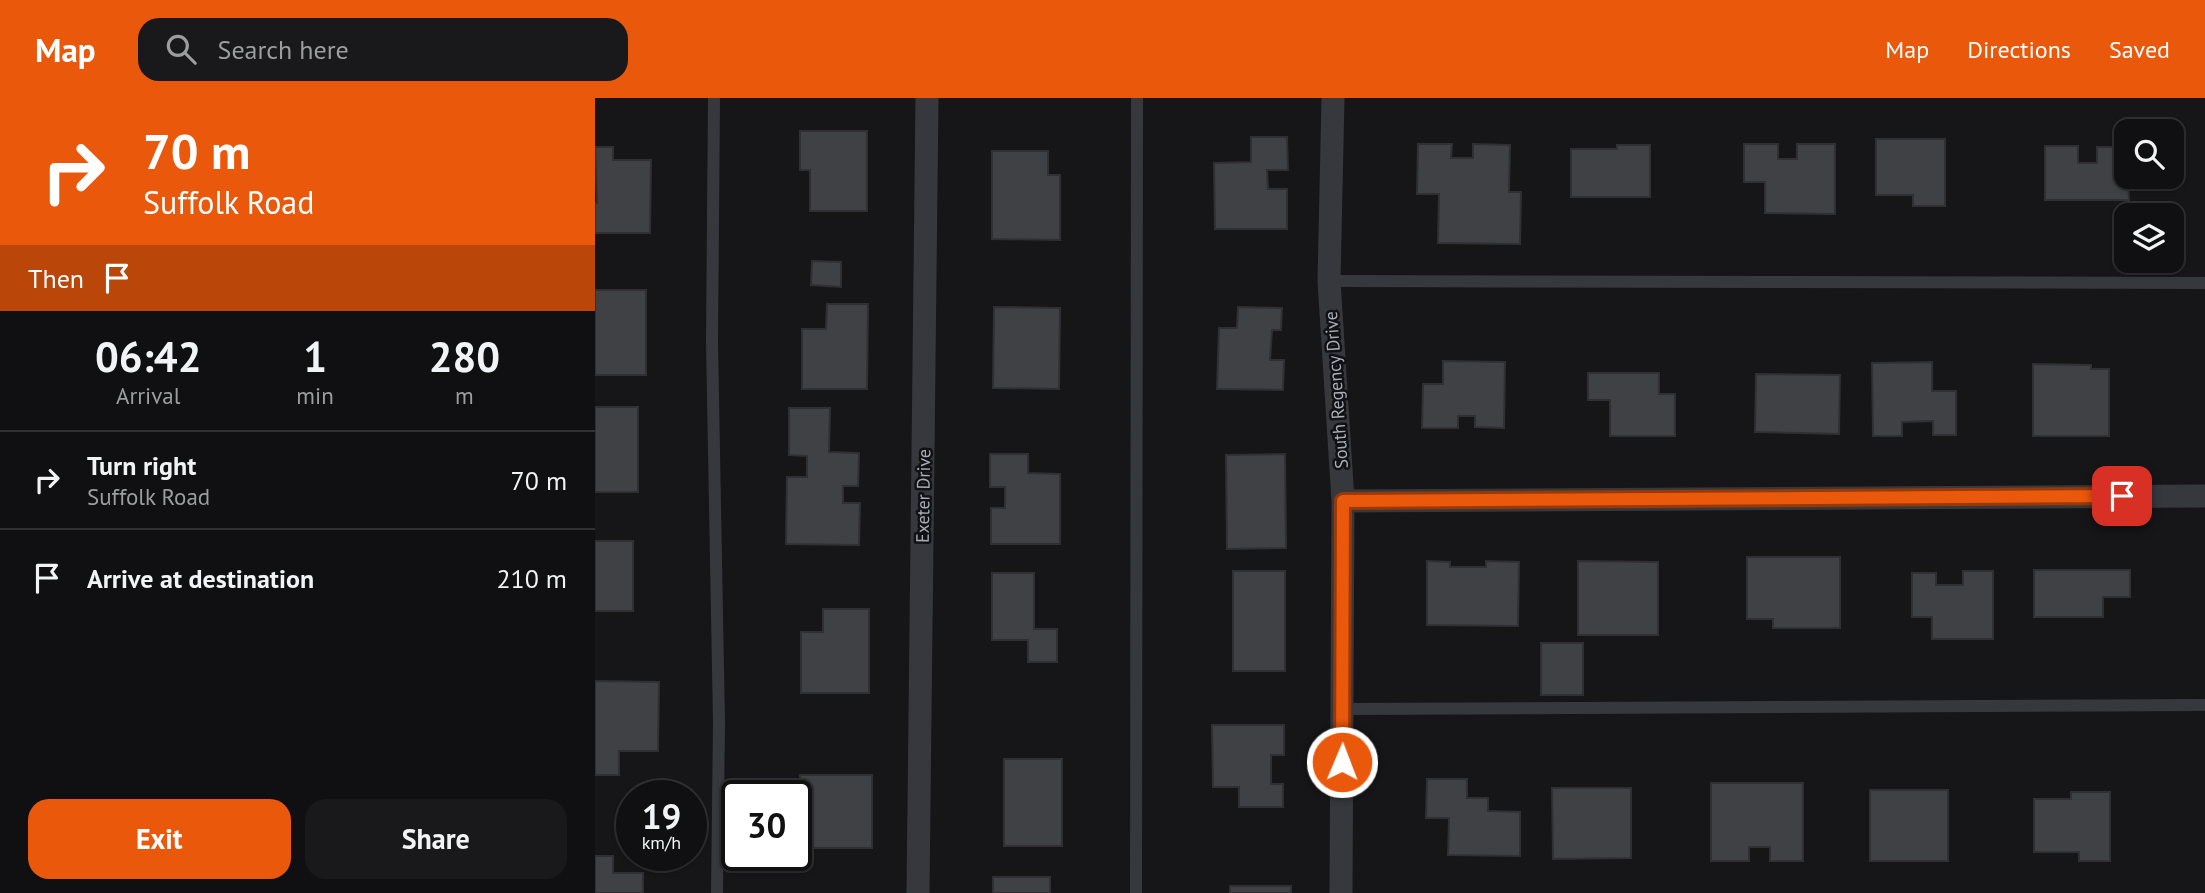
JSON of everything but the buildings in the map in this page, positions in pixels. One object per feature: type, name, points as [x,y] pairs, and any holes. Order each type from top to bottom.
[{"type":"street","name":"Exeter Drive","points":[[918,893],[927,98]]},
{"type":"street","name":"South Regency Drive","points":[[1333,98],[1329,281],[1343,501],[1341,893]]},
{"type":"street","points":[[1343,501],[2205,496]]},
{"type":"lane","points":[[714,98],[712,343],[719,722],[717,893]]},
{"type":"lane","points":[[1136,893],[1137,98]]},
{"type":"lane","points":[[1329,281],[2205,283]]},
{"type":"lane","points":[[1343,709],[2205,705]]},
{"type":"route","points":[[1342,762],[1343,501],[2122,496]]}]
